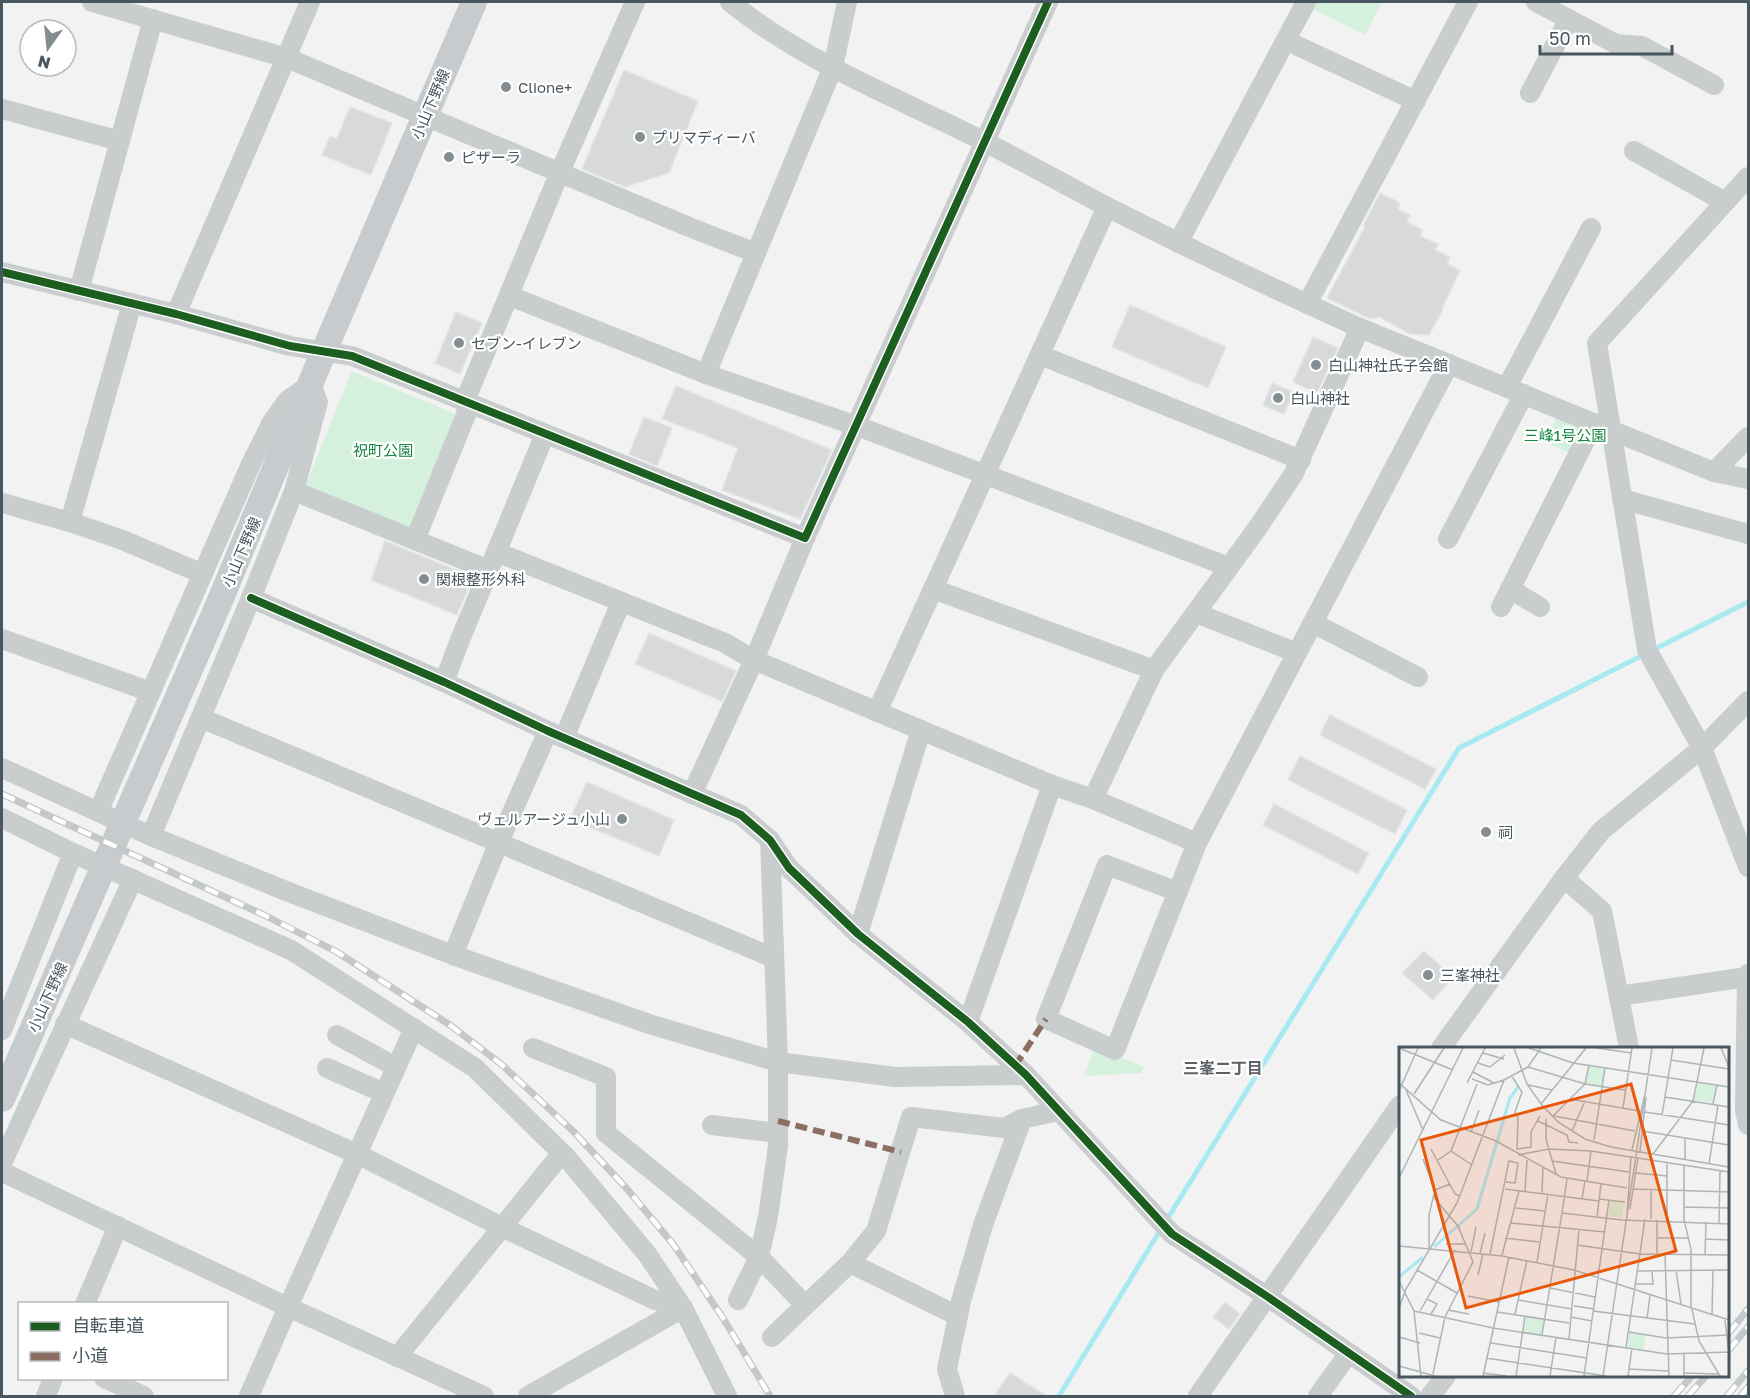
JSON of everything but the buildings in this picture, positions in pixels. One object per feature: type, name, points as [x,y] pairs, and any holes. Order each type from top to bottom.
[{"type":"main road","name":"小山下野線","points":[[2,1099],[219,603],[474,2]]},
{"type":"street","points":[[92,2],[287,58],[559,174],[756,253]]},
{"type":"street","points":[[176,314],[310,2]]},
{"type":"street","points":[[415,540],[466,412],[465,402],[559,174],[635,2]]},
{"type":"street","points":[[730,2],[787,42],[834,67],[1178,243],[1307,304],[1360,328],[1714,472],[1749,480]]},
{"type":"street","points":[[706,374],[834,67],[847,2]]},
{"type":"street","points":[[692,794],[754,660],[805,538],[1048,2]]},
{"type":"street","points":[[1178,243],[1306,2]]},
{"type":"street","points":[[1307,304],[1468,2]]},
{"type":"street","points":[[1536,2],[1616,44],[1642,46],[1714,85]]},
{"type":"street","points":[[1530,93],[1569,19]]},
{"type":"street","points":[[79,291],[153,20]]},
{"type":"street","points":[[1287,41],[1416,101]]},
{"type":"street","points":[[2,109],[120,141]]},
{"type":"street","points":[[1634,152],[1725,202]]},
{"type":"street","points":[[1749,177],[1597,343],[1602,426],[1622,500],[1647,650],[1702,748],[1749,867]]},
{"type":"street","points":[[877,712],[1107,207]]},
{"type":"street","points":[[1448,539],[1591,228]]},
{"type":"street","points":[[2,275],[132,303],[290,346],[352,356],[805,538]]},
{"type":"street","points":[[510,296],[706,374],[857,426],[1229,567]]},
{"type":"street","points":[[70,522],[132,303]]},
{"type":"street","points":[[1093,799],[1154,670],[1293,475],[1360,328]]},
{"type":"street","points":[[1040,355],[1300,460]]},
{"type":"street","points":[[1178,892],[1107,866],[1046,1019],[1114,1050],[1178,892],[1197,843],[1449,364]]},
{"type":"street","points":[[98,813],[251,464],[272,422],[288,399],[311,384],[318,402],[294,491],[151,836]]},
{"type":"street","points":[[1501,607],[1602,426]]},
{"type":"street","points":[[444,682],[545,434]]},
{"type":"street","points":[[1714,472],[1749,437]]},
{"type":"street","points":[[294,491],[415,540],[493,561],[621,602],[724,643],[754,660],[877,712],[1197,843]]},
{"type":"street","points":[[1622,500],[1749,534]]},
{"type":"street","points":[[2,503],[120,539],[203,574]]},
{"type":"street","points":[[1510,589],[1540,607]]},
{"type":"street","points":[[933,590],[1154,670]]},
{"type":"street","points":[[251,598],[741,815],[770,840],[789,868],[858,934],[968,1022],[1026,1076],[1165,1226],[1412,1396]]},
{"type":"street","points":[[453,955],[500,842],[621,602]]},
{"type":"street","points":[[1196,613],[1297,653]]},
{"type":"street","points":[[1313,623],[1418,677]]},
{"type":"street","points":[[2,639],[151,692]]},
{"type":"street","points":[[1442,1047],[1564,878],[1601,831],[1702,748],[1749,701]]},
{"type":"street","points":[[201,718],[774,958]]},
{"type":"street","points":[[858,934],[921,730]]},
{"type":"street","points":[[2,768],[151,836],[286,891],[453,955],[652,1025],[778,1062],[895,1077],[1026,1076]]},
{"type":"street","points":[[968,1022],[1052,785]]},
{"type":"street","points":[[2,818],[73,853],[291,950],[475,1068],[562,1153],[647,1254],[682,1308],[727,1396]]},
{"type":"street","points":[[738,1300],[759,1257],[768,1217],[778,1146],[778,1062],[770,840]]},
{"type":"street","points":[[2,1030],[7,1001],[73,853]]},
{"type":"street","points":[[1564,878],[1602,911],[1629,1047]]},
{"type":"street","points":[[2,1162],[133,879]]},
{"type":"street","points":[[1619,996],[1748,976],[1745,1110],[1749,1125]]},
{"type":"street","points":[[66,1024],[357,1154],[655,1300],[682,1308]]},
{"type":"street","points":[[249,1396],[414,1028]]},
{"type":"street","points":[[337,1035],[396,1066]]},
{"type":"street","points":[[533,1048],[606,1077],[606,1133],[759,1257],[806,1305]]},
{"type":"street","points":[[327,1068],[384,1093]]},
{"type":"street","points":[[1198,1396],[1399,1109]]},
{"type":"street","points":[[772,1337],[850,1263],[876,1231],[911,1117],[1004,1128],[1022,1119],[1058,1111]]},
{"type":"street","points":[[955,1396],[947,1369],[958,1316],[983,1226],[1022,1119]]},
{"type":"street","points":[[712,1125],[778,1133]]},
{"type":"street","points":[[397,1357],[562,1153]]},
{"type":"street","points":[[2,1172],[288,1307],[484,1396]]},
{"type":"street","points":[[86,1302],[118,1226]]},
{"type":"street","points":[[850,1263],[958,1316]]},
{"type":"street","points":[[528,1396],[682,1308]]},
{"type":"street","points":[[1318,1396],[1349,1353]]},
{"type":"street","points":[[1430,1396],[1445,1377]]},
{"type":"street","points":[[45,1396],[52,1380]]},
{"type":"street","points":[[108,1380],[144,1396]]},
{"type":"green space","points":[[1312,2],[1382,2],[1365,35],[1309,7]]},
{"type":"green space","name":"祝町公園","points":[[352,371],[460,416],[411,529],[305,487]]},
{"type":"green space","name":"三峰1号公園","points":[[1558,415],[1587,428],[1573,454],[1544,442]]},
{"type":"green space","points":[[1095,1046],[1144,1067],[1141,1073],[1084,1076]]},
{"type":"waterway","points":[[1166,1221],[1459,748],[1748,602]]},
{"type":"waterway","points":[[1059,1396],[1161,1229]]},
{"type":"railway","points":[[2,794],[264,915],[337,952],[450,1025],[501,1064],[574,1132],[628,1190],[673,1244],[723,1318],[770,1396]]},
{"type":"railway","points":[[1729,1333],[1748,1309]]},
{"type":"railway","points":[[1729,1350],[1748,1327]]},
{"type":"railway","points":[[1727,1396],[1748,1371]]},
{"type":"railway","points":[[1674,1396],[1691,1377]]},
{"type":"railway","points":[[1688,1396],[1705,1377]]},
{"type":"railway","points":[[1741,1396],[1748,1387]]},
{"type":"marked path","points":[[1015,1066],[1046,1019]]},
{"type":"marked path","points":[[778,1121],[901,1152]]},
{"type":"cycle path","points":[[2,272],[176,314],[290,346],[352,356],[805,538],[1048,2]]},
{"type":"cycle path","points":[[251,598],[741,815],[770,840],[789,868],[858,934],[968,1022],[1026,1075],[1172,1234],[1411,1396]]},
{"type":"place","name":"Clione+","points":[[506,87]]},
{"type":"place","name":"プリマディーバ","points":[[640,137]]},
{"type":"place","name":"ピザーラ","points":[[449,157]]},
{"type":"place","name":"セブン-イレブン","points":[[459,343]]},
{"type":"place","name":"白山神社氏子会館","points":[[1316,365]]},
{"type":"place","name":"白山神社","points":[[1278,398]]},
{"type":"place","name":"関根整形外科","points":[[424,579]]},
{"type":"place","name":"ヴェルアージュ小山","points":[[622,819]]},
{"type":"place","name":"祠","points":[[1486,832]]},
{"type":"place","name":"三峯神社","points":[[1428,975]]},
{"type":"district","name":"三峯二丁目","points":[[1223,1068]]}]
